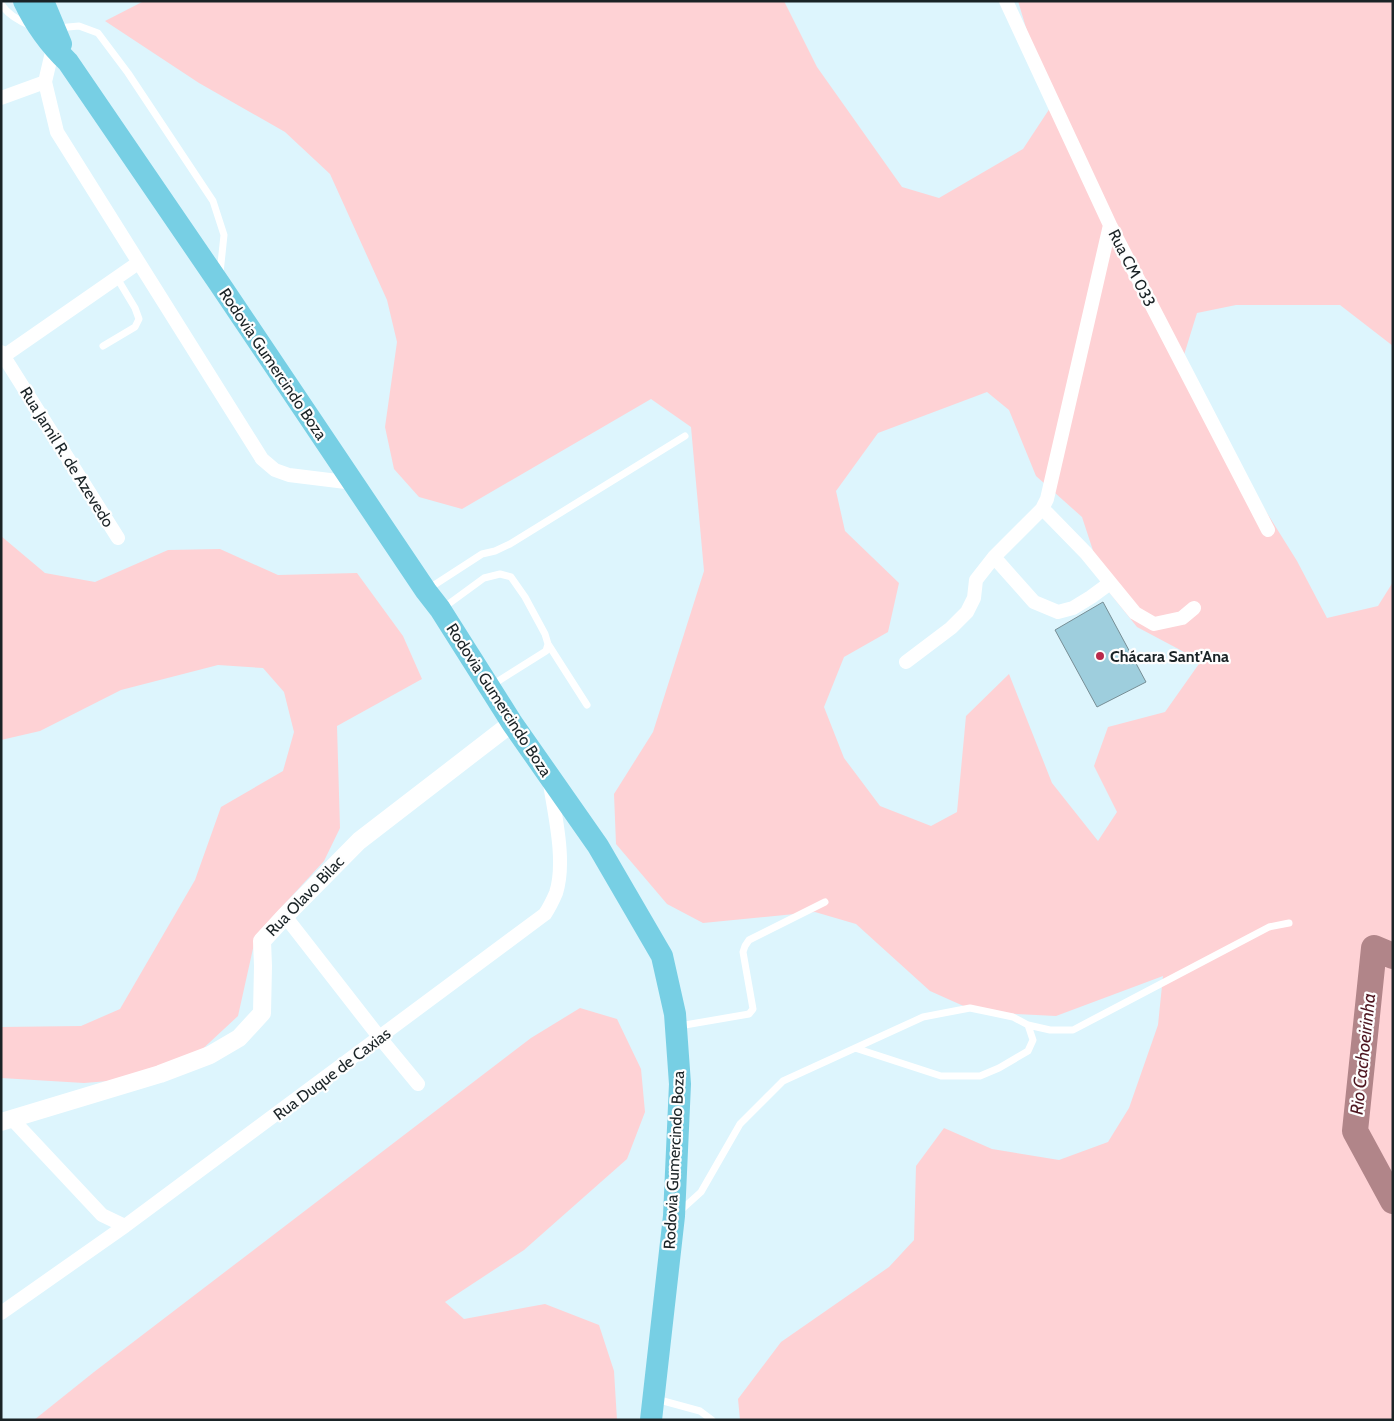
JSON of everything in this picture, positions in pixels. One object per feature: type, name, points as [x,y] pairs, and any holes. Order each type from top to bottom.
[{"type":"main road","name":"Rodovia Gumercindo Boza","points":[[24,1],[31,17],[54,42],[219,283],[440,610],[512,723],[598,846],[662,956],[676,1014],[680,1084],[674,1216],[652,1409]]},
{"type":"main road","name":"Rodovia Gumercindo Boza","points":[[43,1],[54,42]]},
{"type":"street","name":"Rua CM 033","points":[[1006,1],[1110,225],[1268,530]]},
{"type":"street","points":[[54,42],[45,82],[57,132],[262,459],[274,470],[289,475],[354,483]]},
{"type":"street","points":[[1,98],[45,82]]},
{"type":"street","points":[[906,662],[951,628],[967,612],[974,598],[976,580],[994,557],[1042,509],[1047,498],[1110,225]]},
{"type":"street","points":[[2,355],[138,263]]},
{"type":"street","name":"Rua Jamil R. de Azevedo","points":[[2,355],[118,538]]},
{"type":"street","points":[[1042,509],[1086,553],[1135,613],[1154,624],[1182,618],[1194,608]]},
{"type":"street","points":[[994,557],[1034,602],[1058,612],[1072,608],[1110,583]]},
{"type":"street","name":"Rua Olavo Bilac","points":[[6,1121],[160,1074],[210,1055],[239,1038],[262,1013],[262,941],[284,916],[359,841],[512,723]]},
{"type":"street","name":"Rua Duque de Caxias","points":[[1,1313],[126,1226],[545,914],[556,894],[560,873],[558,831],[549,776]]},
{"type":"street","points":[[284,916],[418,1084]]},
{"type":"street","points":[[6,1121],[102,1215],[126,1226]]},
{"type":"lane","points":[[1,4],[6,11],[19,21],[54,42],[80,26],[98,33],[128,73],[213,201],[224,235],[219,283]]},
{"type":"lane","points":[[103,346],[135,327],[139,320],[135,308],[117,278]]},
{"type":"lane","points":[[426,591],[482,554],[495,551],[510,544],[685,436]]},
{"type":"lane","points":[[440,610],[484,578],[500,574],[510,576],[529,604],[545,634],[548,644],[587,704]]},
{"type":"lane","points":[[489,687],[546,651],[548,644]]},
{"type":"lane","points":[[676,1026],[749,1014],[753,1009],[743,952],[749,940],[825,902]]},
{"type":"lane","points":[[674,1216],[701,1192],[740,1124],[782,1081],[923,1017],[970,1008],[1014,1017],[1028,1025],[1050,1030],[1073,1030],[1269,927],[1290,923]]},
{"type":"lane","points":[[856,1048],[941,1076],[980,1076],[999,1068],[1028,1051],[1033,1040],[1028,1025]]},
{"type":"lane","points":[[652,1409],[700,1411],[712,1420]]},
{"type":"shaded area","points":[[144,1],[784,1],[817,67],[902,187],[939,198],[1023,149],[1050,108],[1018,1],[1393,1],[1393,346],[1340,305],[1236,305],[1197,313],[1184,355],[1252,489],[1297,561],[1327,618],[1378,606],[1393,582],[1393,1420],[740,1420],[738,1399],[781,1342],[889,1267],[914,1240],[916,1166],[944,1128],[992,1149],[1059,1160],[1108,1142],[1129,1108],[1158,1025],[1163,976],[1056,1016],[977,1012],[930,991],[856,924],[815,912],[703,923],[667,904],[616,844],[614,794],[653,732],[704,571],[691,427],[651,399],[462,509],[419,497],[394,469],[385,427],[397,342],[387,300],[330,174],[285,132],[199,83],[105,21]],"holes":[[[987,392],[1009,410],[1036,476],[1082,517],[1105,587],[1137,627],[1201,661],[1165,712],[1108,727],[1094,766],[1117,812],[1098,841],[1052,783],[1009,674],[966,716],[957,812],[931,826],[880,806],[844,758],[824,707],[844,657],[888,632],[899,583],[845,531],[836,491],[878,433]]]},
{"type":"shaded area","points":[[1,536],[45,573],[95,582],[168,550],[220,549],[278,575],[357,573],[403,636],[422,679],[337,726],[340,828],[324,861],[256,935],[238,1016],[195,1056],[133,1079],[84,1083],[1,1078],[1,1027],[81,1026],[120,1009],[195,880],[221,807],[283,771],[294,732],[284,692],[263,668],[218,665],[121,690],[40,731],[1,740]]},
{"type":"shaded area","points":[[580,1008],[617,1019],[641,1069],[645,1112],[627,1159],[524,1250],[445,1302],[464,1319],[545,1304],[599,1325],[614,1371],[617,1420],[34,1420],[531,1038]]},
{"type":"building","name":"Chácara Sant'Ana","points":[[1103,602],[1146,682],[1097,707],[1055,630]]},
{"type":"waterway","name":"Rio Cachoeirinha","points":[[1393,956],[1374,948],[1355,1131],[1393,1201]]},
{"type":"place","name":"Chácara Sant'Ana","points":[[1100,656]]}]
